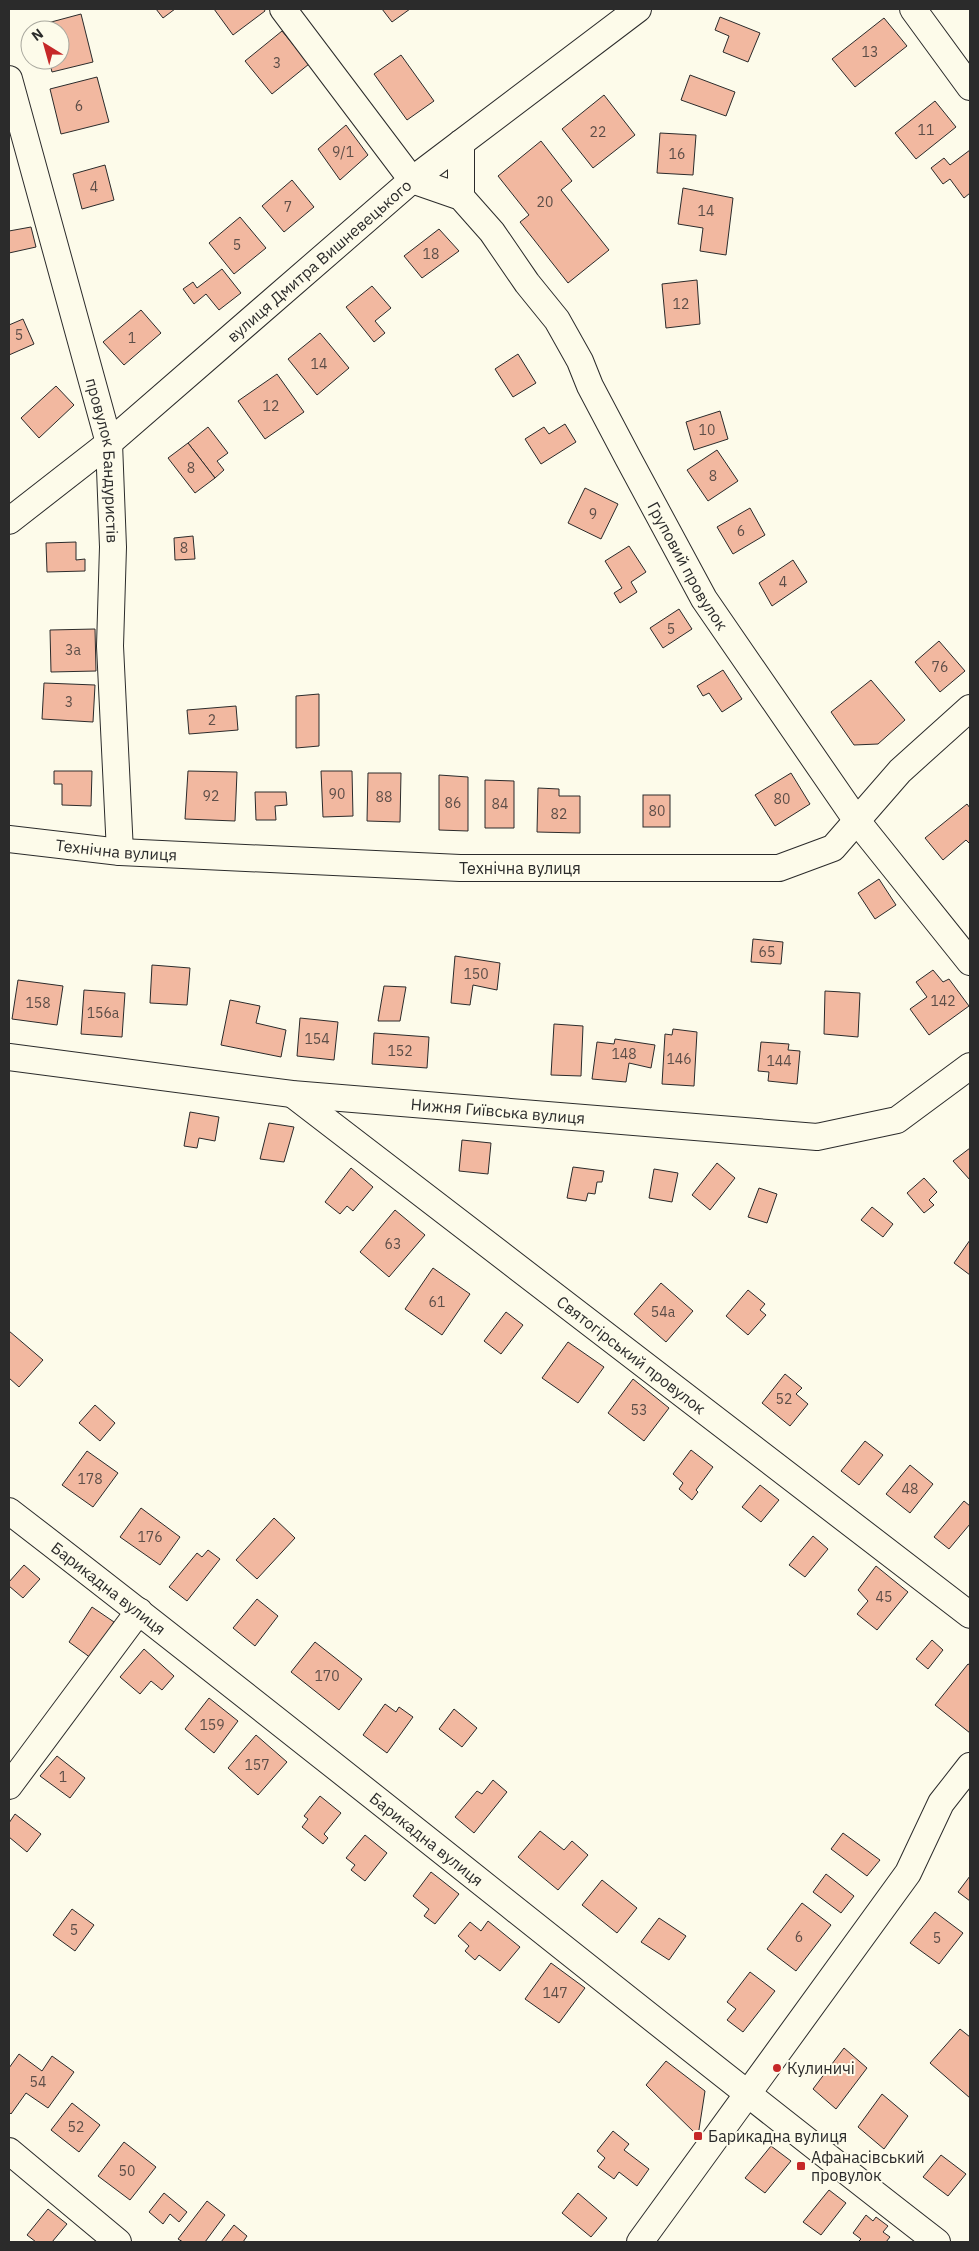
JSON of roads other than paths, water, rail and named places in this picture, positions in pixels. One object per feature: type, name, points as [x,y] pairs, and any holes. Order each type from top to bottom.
[{"type":"street","points":[[283,9],[412,180],[461,196],[461,143]]},
{"type":"street","name":"вулиця Дмитра Вишневецького","points":[[9,521],[109,443],[412,180],[461,143],[609,17],[638,9]]},
{"type":"street","points":[[913,9],[970,87]]},
{"type":"street","name":"провулок Бандуристів","points":[[9,79],[20,166],[109,443],[113,546],[110,646],[120,852]]},
{"type":"street","name":"Груповий провулок","points":[[461,196],[492,232],[527,283],[557,320],[580,361],[590,386],[704,599],[857,820],[970,962]]},
{"type":"street","name":"Технічна вулиця","points":[[9,839],[120,852],[460,868],[779,868],[833,848],[900,771],[970,708]]},
{"type":"street","name":"Нижня Гиївська вулиця","points":[[9,1058],[292,1094],[816,1138],[896,1120],[970,1066]]},
{"type":"street","name":"Святогірський провулок","points":[[292,1094],[970,1615]]},
{"type":"street","name":"Барикадна вулиця","points":[[9,1511],[139,1611],[746,2095],[937,2242]]},
{"type":"street","points":[[9,1786],[139,1611]]},
{"type":"street","points":[[640,2242],[908,1873],[941,1804],[970,1766]]},
{"type":"street","points":[[9,2152],[118,2242]]},
{"type":"place","name":"Кулиничі","points":[[777,2068]]},
{"type":"place","name":"Барикадна вулиця","points":[[698,2136]]},
{"type":"place","name":"Афанасівський провулок","points":[[801,2166]]}]
